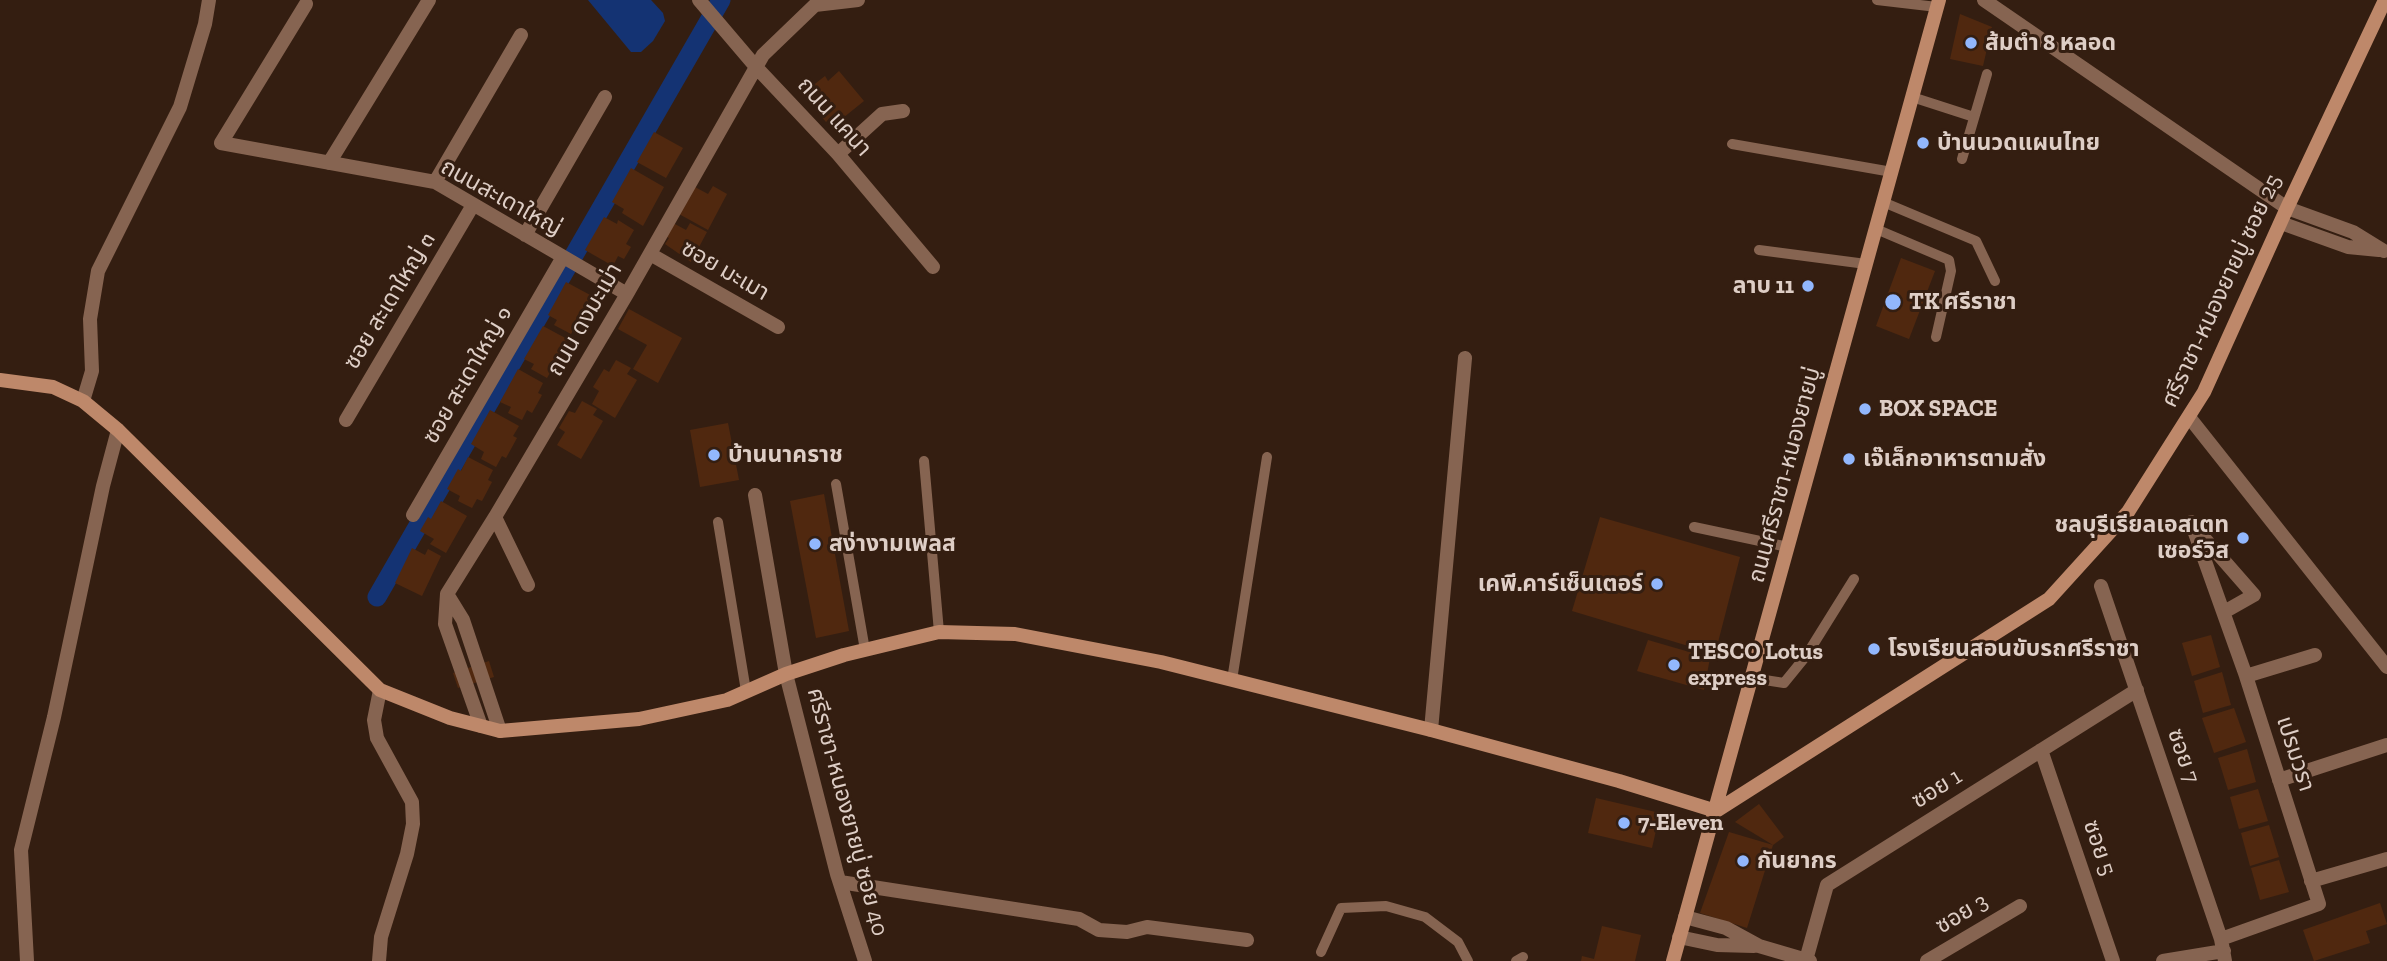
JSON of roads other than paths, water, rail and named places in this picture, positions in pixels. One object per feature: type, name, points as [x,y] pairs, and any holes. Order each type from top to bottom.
[{"type":"street","points":[[83,401],[92,371],[90,318],[98,271],[180,107],[205,24],[209,0]]},
{"type":"street","points":[[329,163],[429,0]]},
{"type":"street","name":"ถนน ดงมะเม่า","points":[[447,594],[627,295],[763,55],[815,5],[858,0]]},
{"type":"street","points":[[1983,0],[2287,208],[2353,232],[2386,251]]},
{"type":"street","name":"ศรีราชา-หนองยายบู่ ซอย 25","points":[[1716,811],[2049,599],[2128,512],[2204,393],[2385,0]]},
{"type":"street","name":"ถนน แคนา","points":[[701,3],[838,154],[933,267]]},
{"type":"street","name":"ถนนสะเดาใหญ่","points":[[306,4],[221,143],[435,183],[627,295]]},
{"type":"street","name":"ถนนศรีราชา-หนองยายบู่","points":[[1673,961],[1938,4]]},
{"type":"street","points":[[435,183],[522,35]]},
{"type":"street","points":[[525,235],[605,97]]},
{"type":"street","points":[[838,154],[881,114],[903,111]]},
{"type":"street","name":"ซอย สะเดาใหญ่ ๓","points":[[346,420],[473,205]]},
{"type":"street","points":[[2281,223],[2348,247],[2386,251]]},
{"type":"street","name":"ซอย มะเมา","points":[[650,254],[778,327]]},
{"type":"street","name":"ซอย สะเดาใหญ่ ๑","points":[[412,515],[563,257]]},
{"type":"street","points":[[1432,730],[1465,358]]},
{"type":"street","points":[[0,380],[53,387],[83,401],[118,430],[380,690],[450,718],[500,731],[639,719],[727,700],[786,674],[865,650],[939,632],[1015,634],[1161,662],[1432,730],[1619,781],[1716,811]]},
{"type":"street","points":[[2189,417],[2387,667]]},
{"type":"street","points":[[27,961],[21,850],[54,717],[103,486],[118,430]]},
{"type":"street","name":"ศรีราชา-หนองยายบู่ ซอย 40","points":[[755,495],[786,674],[840,881],[865,961]]},
{"type":"street","points":[[495,517],[528,585]]},
{"type":"street","name":"เปรมวรา","points":[[2164,961],[2223,950],[2319,904],[2246,676],[2191,522],[2254,595],[2224,612]]},
{"type":"street","name":"ซอย 7","points":[[2101,586],[2223,950]]},
{"type":"street","points":[[447,594],[445,624],[481,726]]},
{"type":"street","points":[[447,594],[463,620],[500,731]]},
{"type":"street","points":[[2246,676],[2315,655]]},
{"type":"street","points":[[379,961],[381,937],[407,854],[413,824],[412,802],[377,738],[374,720],[380,690]]},
{"type":"street","name":"ซอย 1","points":[[1808,960],[1827,885],[2137,690]]},
{"type":"street","points":[[2279,780],[2387,745]]},
{"type":"street","name":"ซอย 5","points":[[2041,750],[2113,961]]},
{"type":"street","points":[[2311,881],[2387,859]]},
{"type":"street","points":[[840,881],[1079,919],[1099,930],[1127,932],[1147,927],[1247,940]]},
{"type":"street","name":"ซอย 3","points":[[1927,961],[2020,906]]},
{"type":"street","points":[[1685,917],[1726,928],[1759,946],[1808,960]]},
{"type":"street","points":[[1679,937],[1717,945],[1759,946]]},
{"type":"lane","points":[[1877,0],[1938,4]]},
{"type":"lane","points":[[1962,159],[1987,74]]},
{"type":"lane","points":[[1912,97],[1974,117]]},
{"type":"lane","points":[[1732,144],[1892,172]]},
{"type":"lane","points":[[1883,202],[1976,241],[1995,281]]},
{"type":"lane","points":[[1876,229],[1949,260],[1951,271],[1936,337]]},
{"type":"lane","points":[[1759,250],[1866,264]]},
{"type":"lane","points":[[1232,680],[1267,457]]},
{"type":"lane","points":[[923,461],[939,632]]},
{"type":"lane","points":[[836,484],[865,650]]},
{"type":"lane","points":[[718,522],[746,691]]},
{"type":"lane","points":[[1694,527],[1788,547]]},
{"type":"lane","points":[[1752,678],[1784,683],[1807,656],[1854,579]]},
{"type":"lane","points":[[1321,952],[1341,908],[1386,906],[1425,917],[1458,942],[1468,961]]},
{"type":"water","points":[[588,0],[651,0],[663,13],[665,21],[653,41],[641,52],[631,52]]},
{"type":"waterway","points":[[377,597],[721,0]]},
{"type":"place","name":"ส้มตำ 8 หลอด","points":[[1971,43]]},
{"type":"place","name":"บ้านนวดแผนไทย","points":[[1923,143]]},
{"type":"place","name":"ลาบ 11","points":[[1808,286]]},
{"type":"place","name":"TK ศรีราชา","points":[[1893,302]]},
{"type":"place","name":"BOX SPACE","points":[[1865,409]]},
{"type":"place","name":"บ้านนาคราช","points":[[714,455]]},
{"type":"place","name":"เจ๊เล็กอาหารตามสั่ง","points":[[1849,459]]},
{"type":"place","name":"ชลบุรีเรียลเอสเตท เซอร์วิส","points":[[2243,538]]},
{"type":"place","name":"สง่างามเพลส","points":[[815,544]]},
{"type":"place","name":"เคพี.คาร์เซ็นเตอร์","points":[[1657,584]]},
{"type":"place","name":"โรงเรียนสอนขับรถศรีราชา","points":[[1874,649]]},
{"type":"place","name":"TESCO Lotus express","points":[[1674,665]]},
{"type":"place","name":"7-Eleven","points":[[1624,823]]},
{"type":"place","name":"กันยากร","points":[[1743,861]]}]
